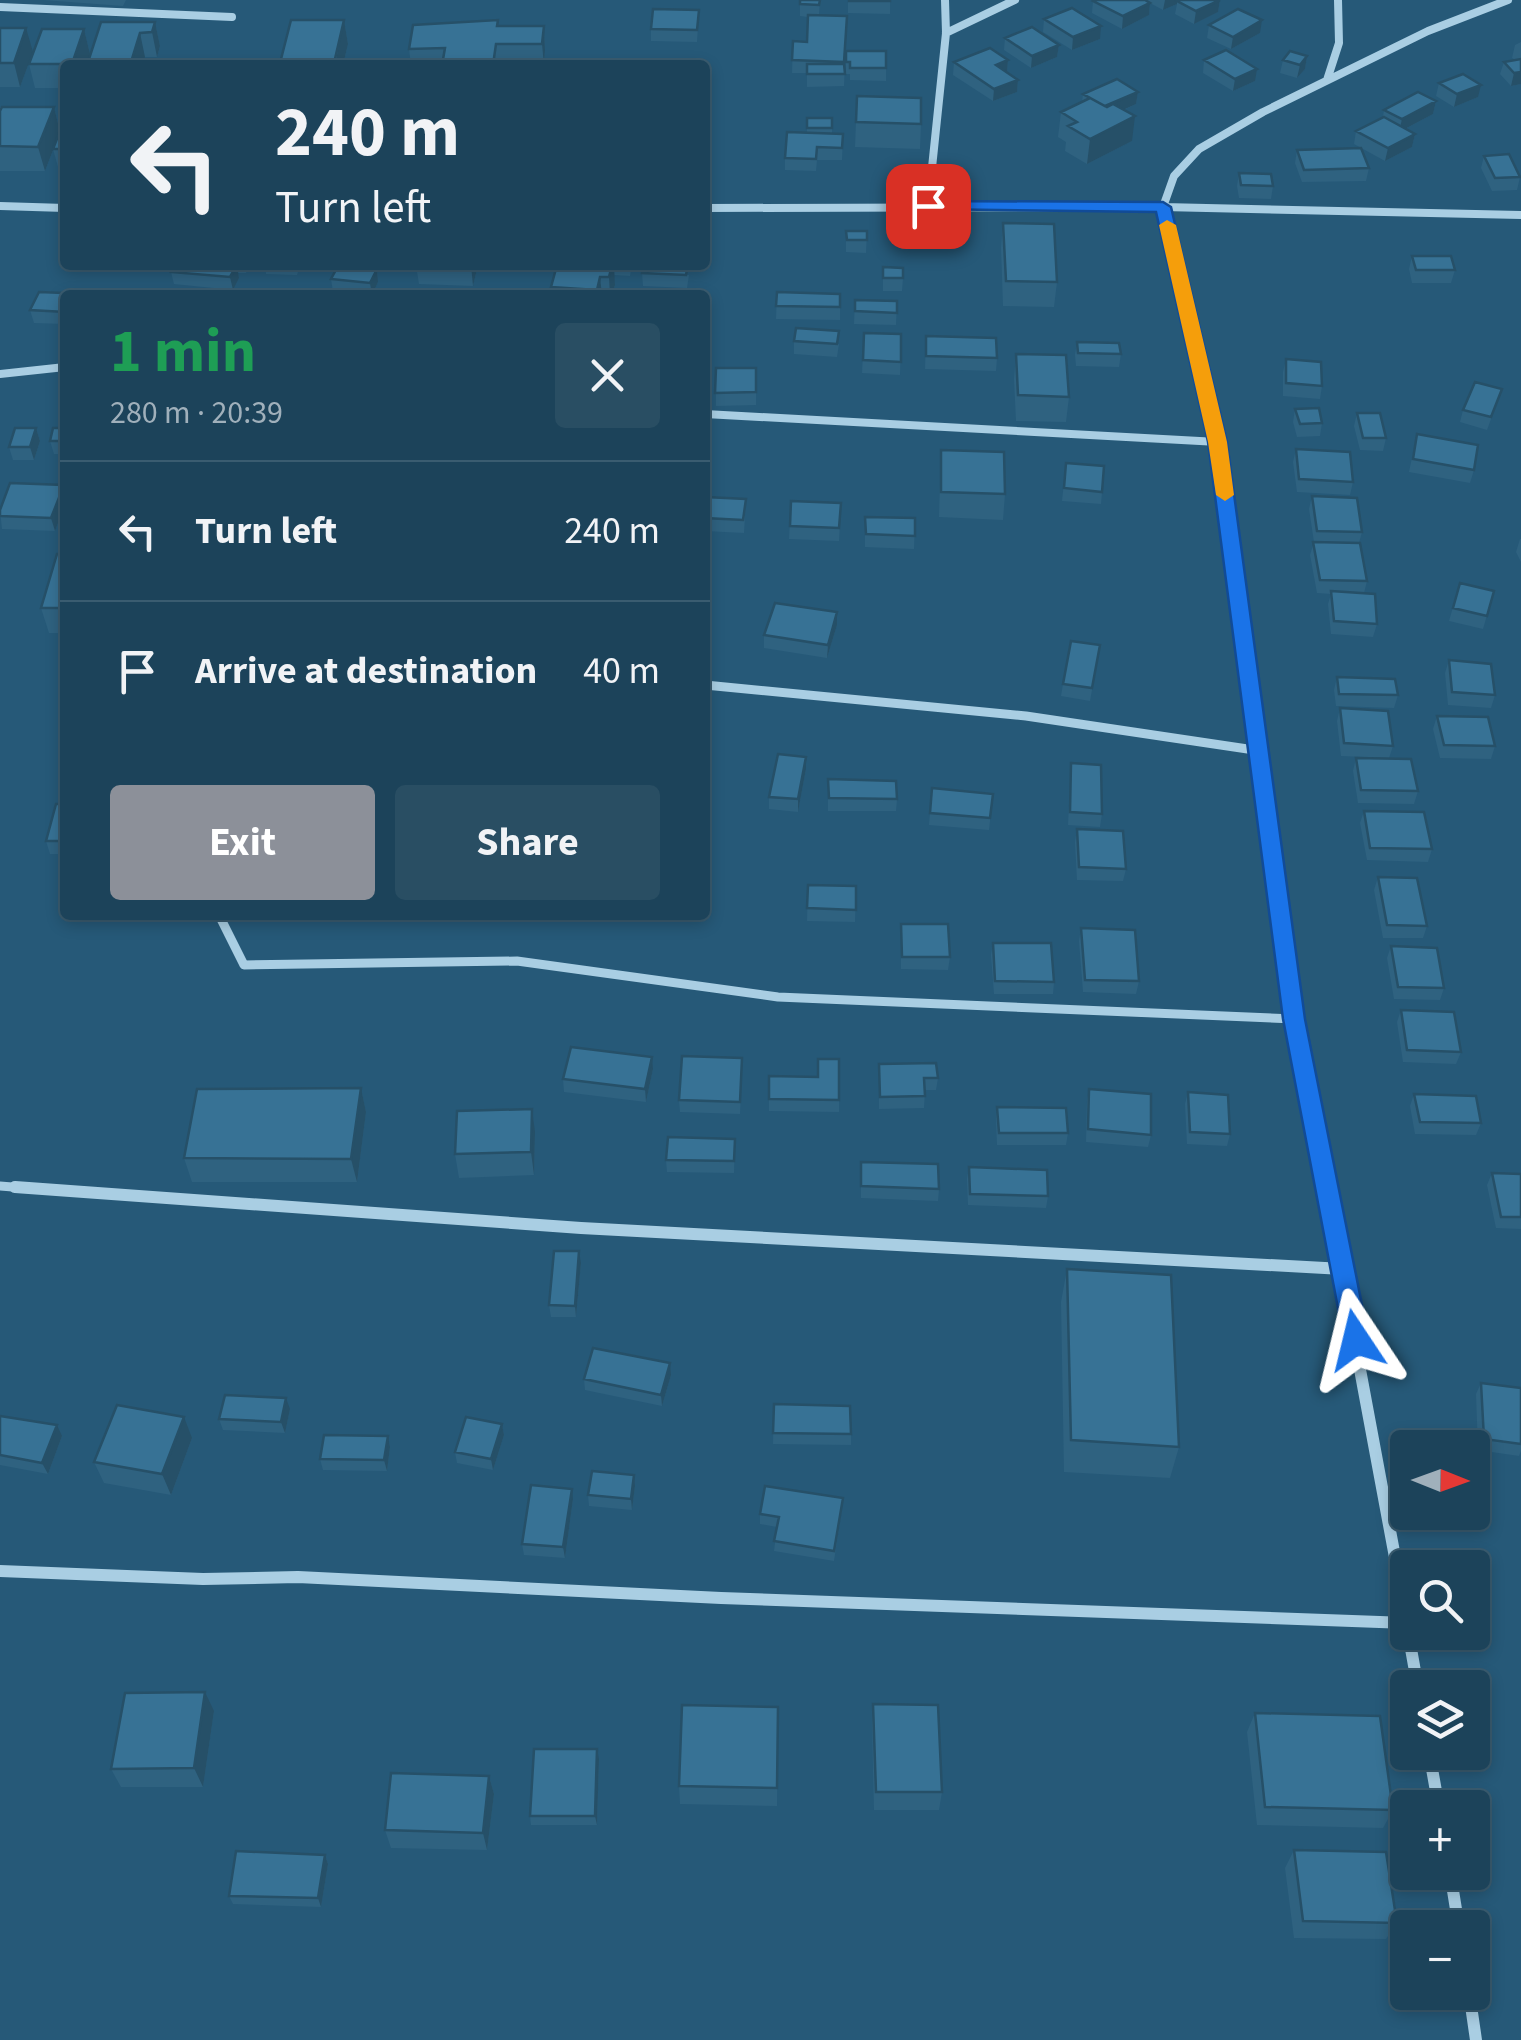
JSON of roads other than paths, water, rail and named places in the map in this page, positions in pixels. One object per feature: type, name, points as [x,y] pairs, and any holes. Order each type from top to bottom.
[{"type":"street","points":[[13,8],[19,0]]},
{"type":"street","points":[[928,206],[946,32],[945,0]]},
{"type":"street","points":[[946,32],[1016,0]]},
{"type":"street","points":[[1328,80],[1339,44],[1338,0]]},
{"type":"street","points":[[1394,1550],[1294,1019],[1218,442],[1163,207],[1174,176],[1199,149],[1428,31],[1508,0]]},
{"type":"street","points":[[0,7],[232,17]]},
{"type":"street","points":[[0,206],[60,208]]},
{"type":"street","points":[[710,208],[1163,207],[1521,215]]},
{"type":"street","points":[[0,374],[60,368]]},
{"type":"street","points":[[710,414],[1218,442]]},
{"type":"street","points":[[710,685],[1026,716],[1261,750]]},
{"type":"street","points":[[221,920],[244,966],[517,961],[778,997],[1294,1019]]},
{"type":"street","points":[[0,1186],[581,1228],[1344,1269]]},
{"type":"street","points":[[0,1571],[298,1577],[1390,1627]]},
{"type":"street","points":[[1472,2010],[1476,2040]]}]
